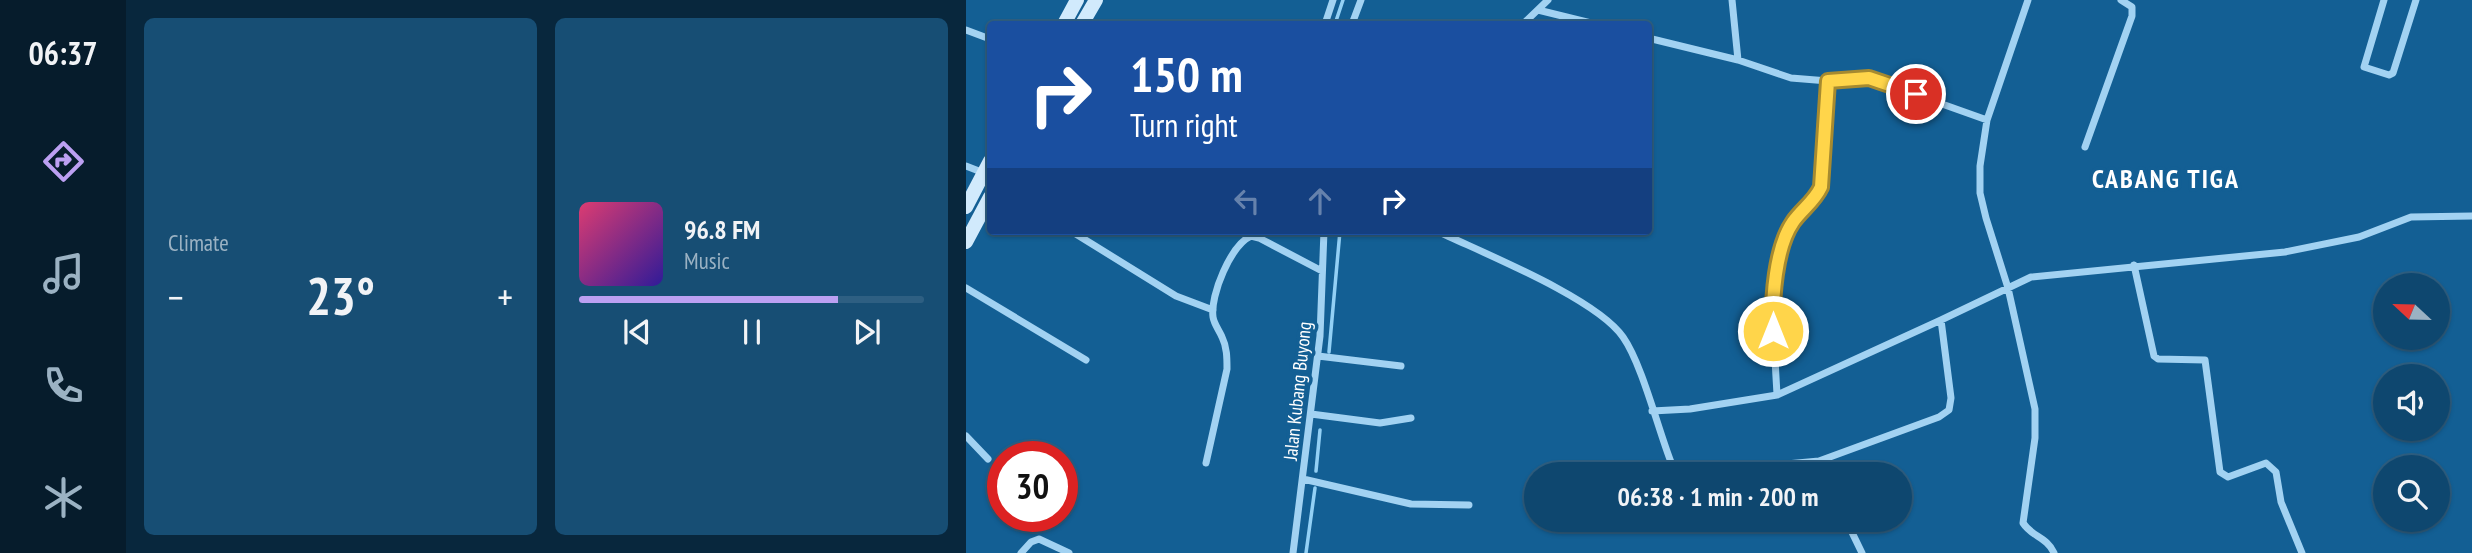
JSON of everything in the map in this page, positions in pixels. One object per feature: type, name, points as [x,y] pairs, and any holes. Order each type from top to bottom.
[{"type":"main road","points":[[1066,21],[1077,0]]},
{"type":"main road","points":[[1085,21],[1096,0]]},
{"type":"main road","points":[[966,207],[987,167]]},
{"type":"main road","points":[[966,242],[987,203]]},
{"type":"street","points":[[1326,21],[1333,0]]},
{"type":"street","points":[[1353,21],[1360,0]]},
{"type":"street","points":[[1526,21],[1548,0]]},
{"type":"street","points":[[1732,0],[1738,60]]},
{"type":"street","points":[[2028,0],[1987,120],[1980,166],[1980,192],[2008,288],[2036,424],[2024,523],[2028,530],[2049,543],[2054,553]]},
{"type":"street","points":[[2085,147],[2132,16],[2132,7],[2121,0]]},
{"type":"street","points":[[2384,0],[2364,67],[2389,75],[2393,73],[2416,0]]},
{"type":"street","points":[[1538,10],[1583,21]]},
{"type":"street","points":[[966,30],[987,38]]},
{"type":"street","points":[[1652,39],[1738,60],[1780,75],[1828,81],[1869,78],[1987,120]]},
{"type":"street","points":[[1777,395],[1772,310],[1776,268],[1793,222],[1816,199],[1821,187],[1828,81]]},
{"type":"street","points":[[966,166],[987,167]]},
{"type":"street","points":[[1652,411],[1690,409],[1777,395],[2031,277],[2320,246],[2359,237],[2424,214],[2472,216]]},
{"type":"street","points":[[1078,235],[1176,296],[1213,310]]},
{"type":"street","name":"Jalan Kubang Buyong","points":[[1293,553],[1318,356],[1324,235]]},
{"type":"street","points":[[1445,235],[1599,313],[1612,324],[1629,348],[1671,463],[1680,470],[1691,473],[1819,461],[1939,417],[1949,410],[1951,398],[1941,320]]},
{"type":"street","points":[[1206,463],[1227,369],[1227,353],[1213,320],[1213,310],[1226,264],[1237,246],[1251,236],[1322,271]]},
{"type":"street","points":[[2134,265],[2154,356],[2158,359],[2205,360],[2220,472],[2228,477],[2266,463],[2276,472],[2281,502],[2302,553]]},
{"type":"street","points":[[966,288],[1086,360]]},
{"type":"street","points":[[1318,356],[1401,366]]},
{"type":"street","points":[[1311,414],[1380,423],[1411,418]]},
{"type":"street","points":[[966,436],[987,458]]},
{"type":"street","points":[[1303,479],[1410,504],[1469,505]]},
{"type":"street","points":[[1852,532],[1862,553]]},
{"type":"street","points":[[1021,553],[1031,542],[1039,539],[1069,553]]},
{"type":"waterway","points":[[1336,21],[1343,0]]},
{"type":"waterway","points":[[1329,352],[1340,235]]},
{"type":"waterway","points":[[1316,471],[1320,430]]},
{"type":"waterway","points":[[1306,553],[1315,488]]},
{"type":"district","name":"CABANG TIGA","points":[[2166,179]]},
{"type":"route","points":[[1773,331],[1776,268],[1793,222],[1816,199],[1821,187],[1828,81],[1869,78],[1916,94]]}]
